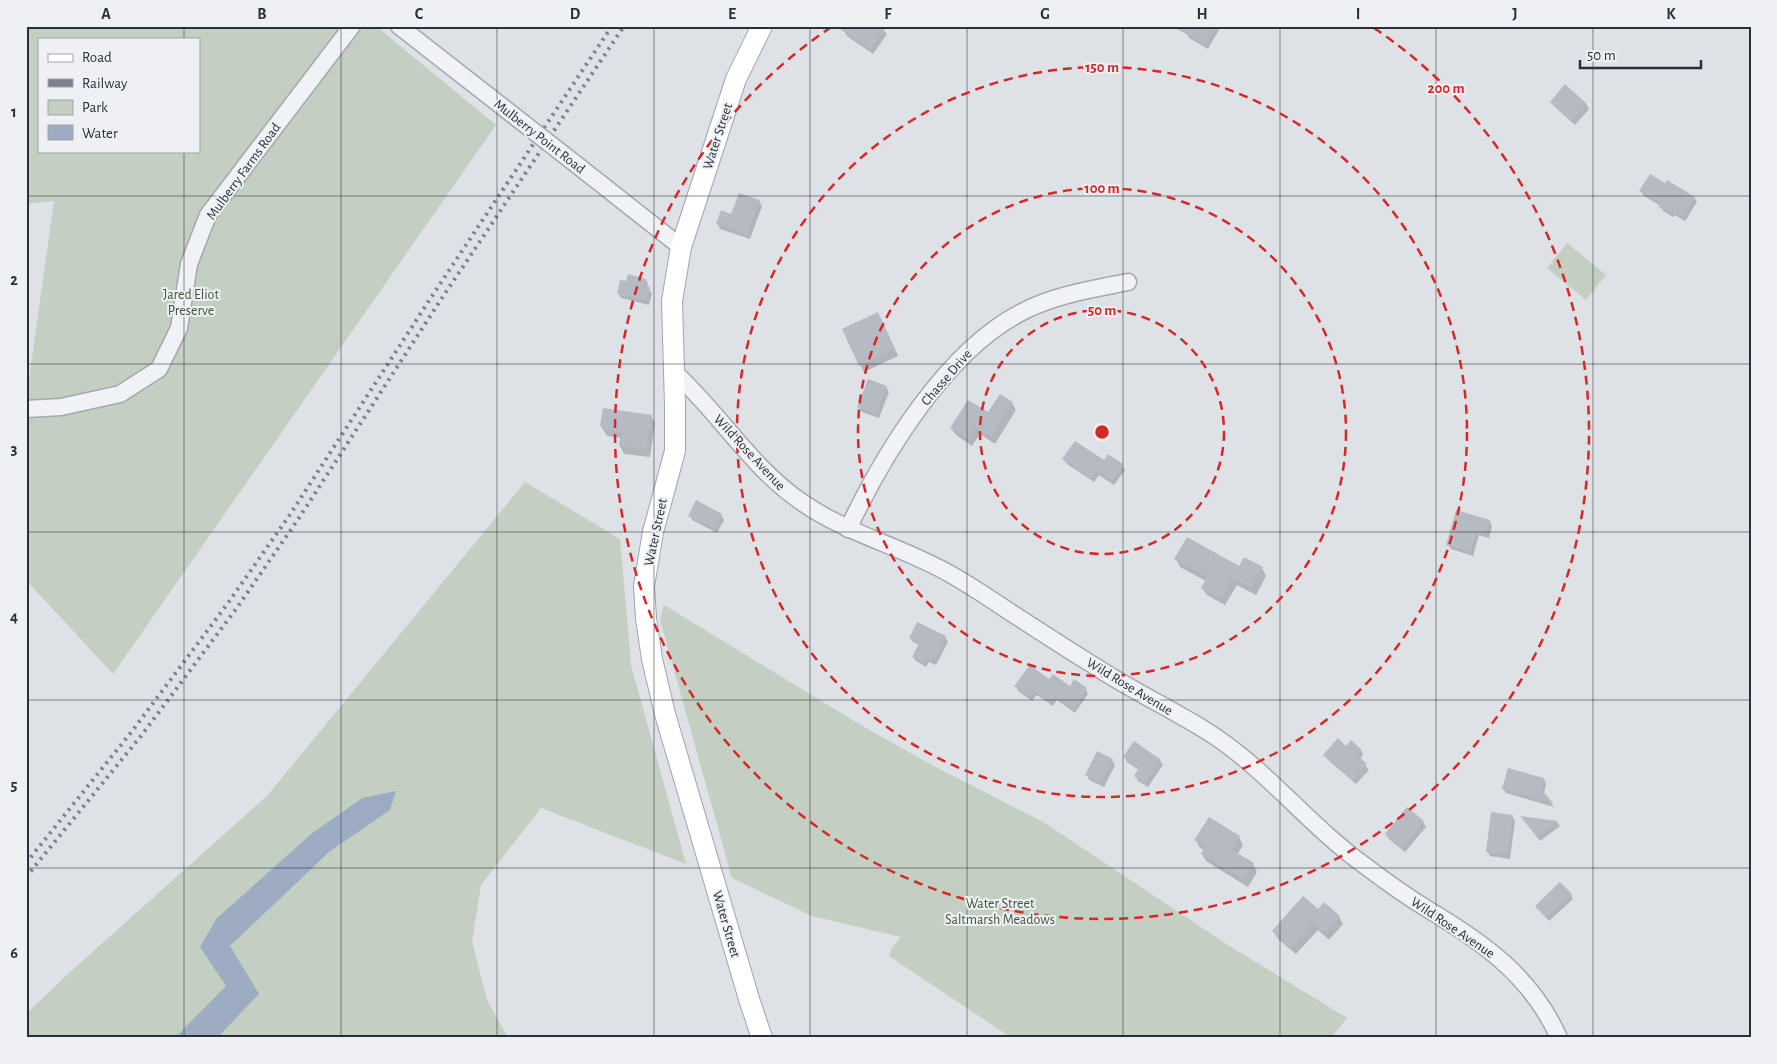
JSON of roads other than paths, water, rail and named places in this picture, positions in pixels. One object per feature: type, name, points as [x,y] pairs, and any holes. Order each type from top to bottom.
[{"type":"main road","name":"Water Street","points":[[762,26],[736,79],[681,247],[672,301],[675,451],[653,532],[644,586],[648,635],[665,714],[762,1038]]},
{"type":"street","name":"Mulberry Farms Road","points":[[26,410],[61,408],[120,394],[159,369],[179,328],[189,264],[208,215],[352,26]]},
{"type":"street","name":"Mulberry Point Road","points":[[399,26],[681,247]]},
{"type":"street","name":"Chasse Drive","points":[[848,529],[870,486],[896,442],[922,404],[947,372],[966,352],[995,329],[1022,312],[1067,296],[1128,282]]},
{"type":"street","name":"Wild Rose Avenue","points":[[673,371],[689,385],[759,466],[807,506],[848,529],[909,553],[954,575],[1093,666],[1206,730],[1232,748],[1346,852],[1420,904],[1478,940],[1506,963],[1532,993],[1559,1038]]},
{"type":"water","points":[[396,791],[390,810],[329,852],[230,946],[259,994],[217,1038],[175,1038],[226,986],[200,947],[217,918],[311,834],[362,798]]},
{"type":"railway","points":[[26,863],[133,730],[228,603],[289,516],[434,293],[612,26]]},
{"type":"railway","points":[[26,877],[141,736],[236,609],[297,521],[442,298],[624,26]]},
{"type":"park label","name":"Jared Eliot Preserve","points":[[191,302]]},
{"type":"park label","name":"Water Street Saltmarsh Meadows","points":[[1000,912]]}]
